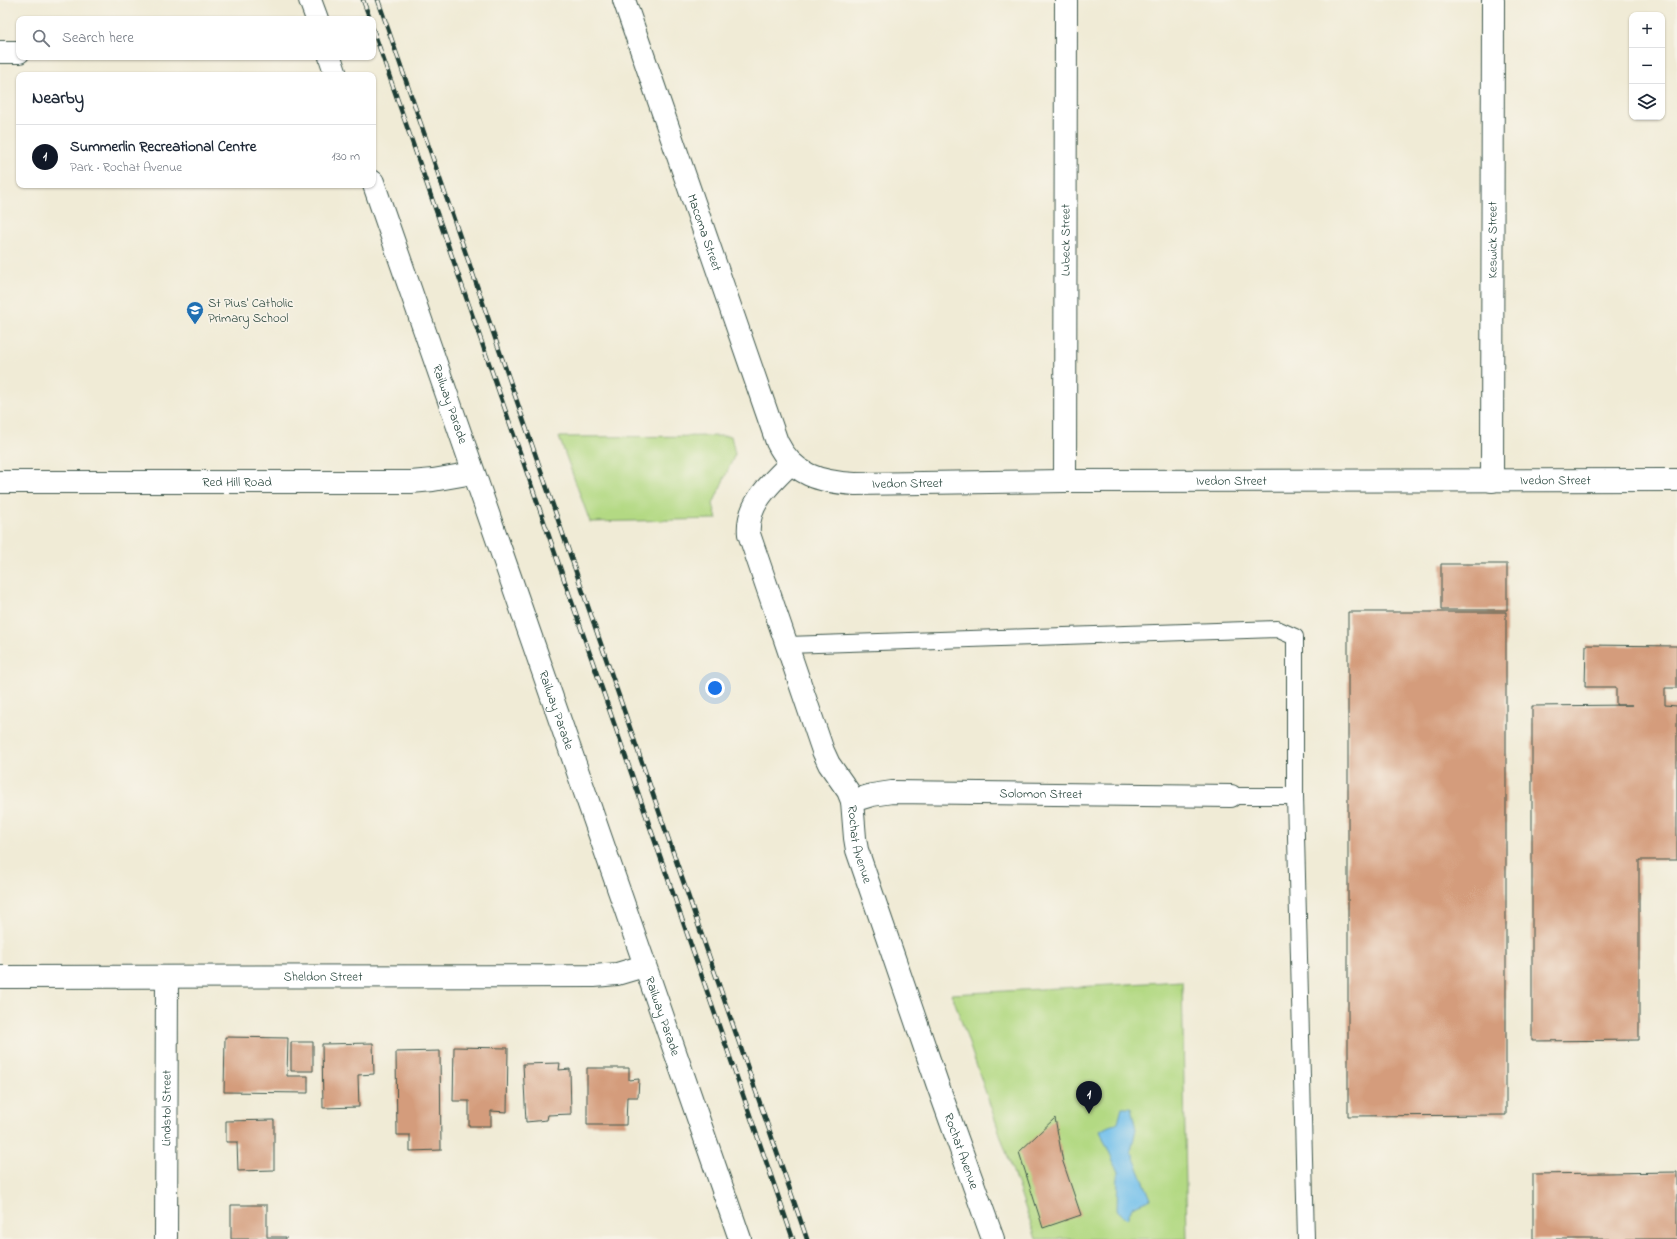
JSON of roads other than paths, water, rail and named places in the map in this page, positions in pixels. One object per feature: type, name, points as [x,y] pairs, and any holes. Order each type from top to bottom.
[{"type":"street","points":[[310,0],[316,16]]},
{"type":"street","name":"Macoma Street","points":[[624,0],[777,442],[791,463]]},
{"type":"street","name":"Lubeck Street","points":[[1065,481],[1066,0]]},
{"type":"street","name":"Keswick Street","points":[[1492,481],[1494,0]]},
{"type":"street","points":[[0,52],[16,52]]},
{"type":"street","points":[[331,60],[335,72]]},
{"type":"street","name":"Railway Parade","points":[[375,188],[740,1239]]},
{"type":"street","name":"Ivedon Street","points":[[791,463],[812,476],[830,482],[841,483],[1677,480]]},
{"type":"street","name":"Rochat Avenue","points":[[791,463],[756,502],[752,509],[748,525],[753,548],[823,751],[829,764],[848,791],[852,801],[857,850],[936,1083],[993,1239]]},
{"type":"street","name":"Red Hill Road","points":[[0,482],[411,482],[473,473]]},
{"type":"street","name":"Solomon Street","points":[[852,801],[872,795],[892,792],[1231,796]]},
{"type":"street","name":"Sheldon Street","points":[[0,977],[594,976],[617,974],[644,966]]},
{"type":"street","name":"Lindstol Street","points":[[166,1239],[167,977]]},
{"type":"lane","points":[[787,645],[1277,629],[1295,637],[1296,796],[1306,1239]]},
{"type":"lane","points":[[1231,796],[1296,796]]},
{"type":"water","points":[[1122,1107],[1131,1107],[1136,1129],[1131,1151],[1151,1199],[1132,1207],[1127,1219],[1117,1210],[1118,1172],[1100,1131],[1118,1122]]},
{"type":"railway","points":[[363,0],[369,16]]},
{"type":"railway","points":[[378,0],[807,1239]]},
{"type":"railway","points":[[376,38],[793,1239]]},
{"type":"place","name":"St Pius' Catholic Primary School","points":[[195,325]]},
{"type":"place","name":"Summerlin Recreational Centre","points":[[1089,1114]]}]
